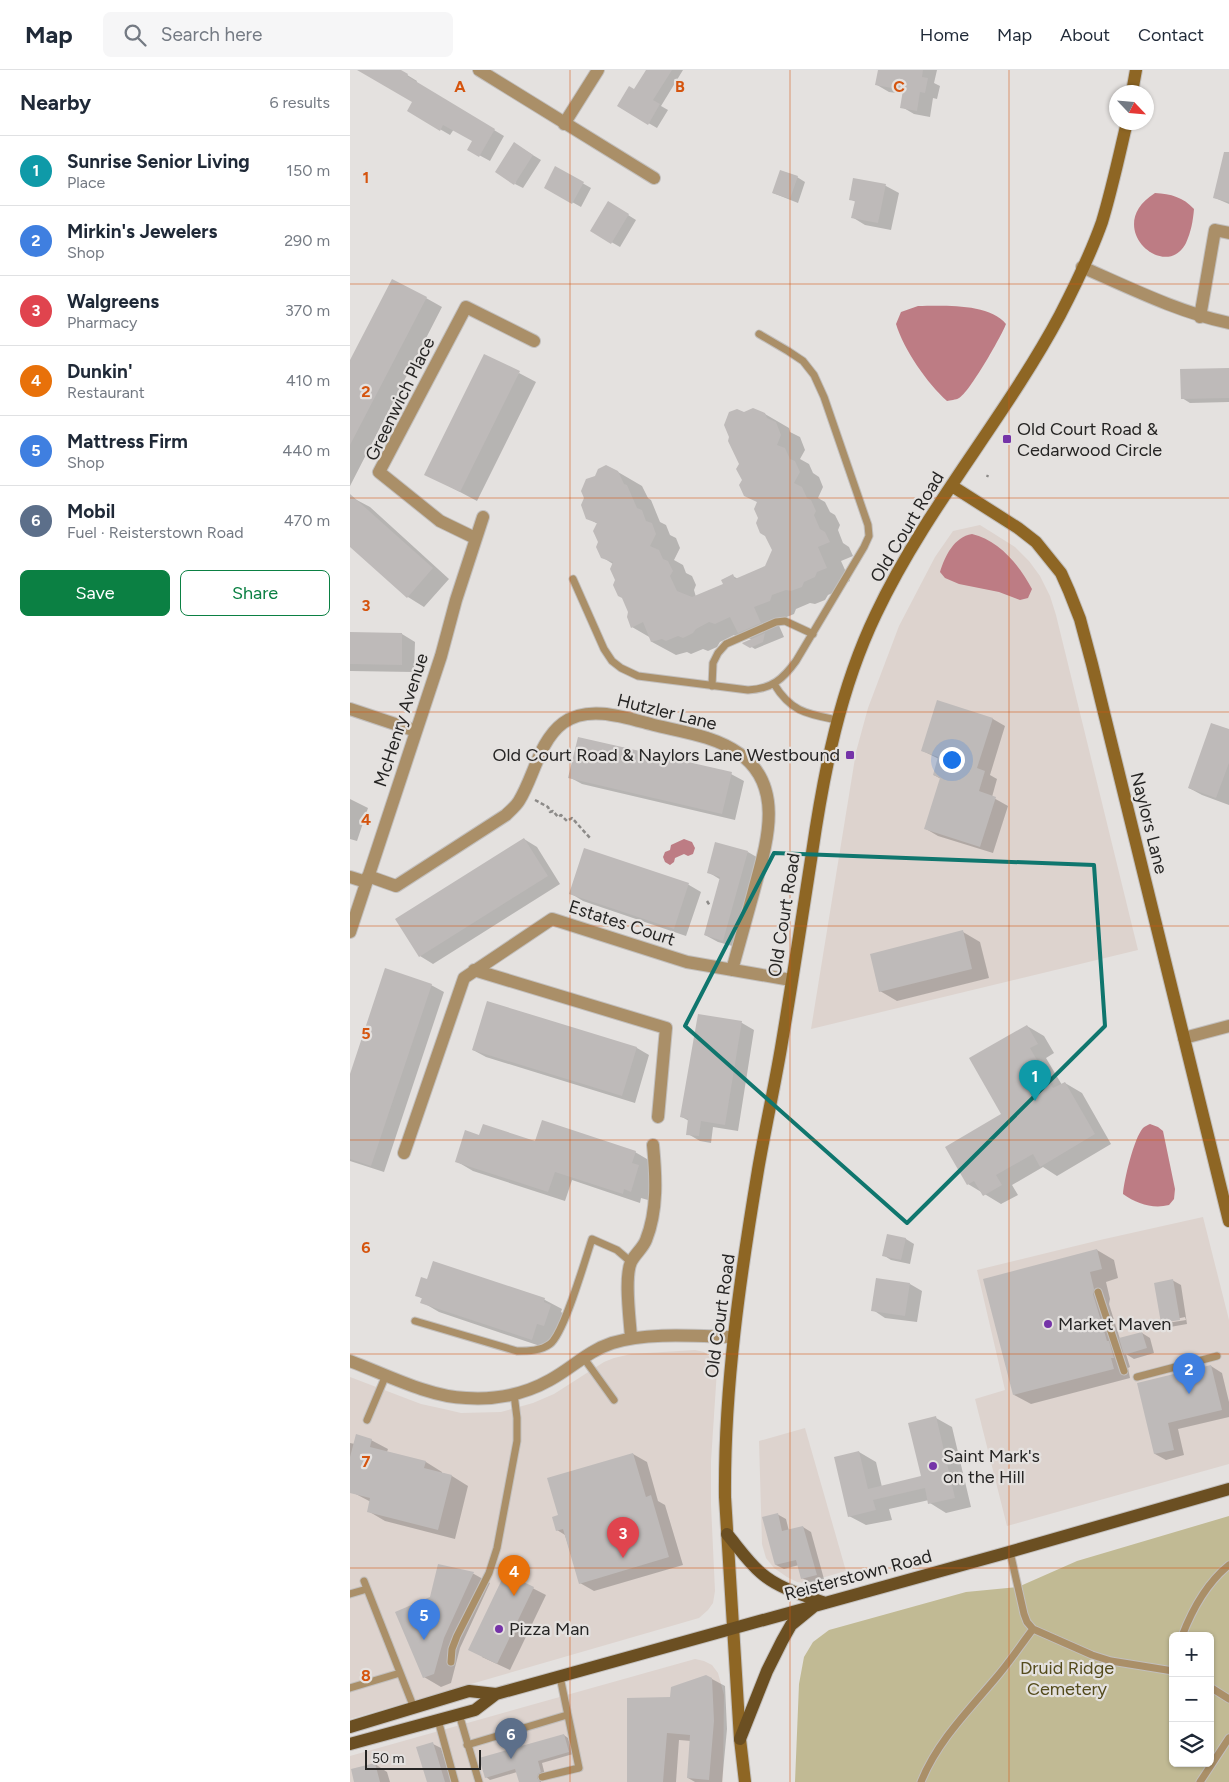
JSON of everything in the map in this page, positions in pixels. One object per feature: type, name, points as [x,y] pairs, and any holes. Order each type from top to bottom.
[{"type":"main road","points":[[1133,85],[1136,70]]},
{"type":"main road","name":"Old Court Road","points":[[745,1782],[740,1739],[727,1534],[725,1462],[729,1378],[733,1337],[758,1170],[781,1047],[821,791],[837,720],[856,659],[876,614],[901,566],[1059,316],[1101,223],[1125,130]]},
{"type":"main road","name":"Naylors Lane","points":[[952,486],[1018,528],[1036,542],[1061,573],[1080,619],[1229,1221]]},
{"type":"main road","name":"Reisterstown Road","points":[[350,1727],[469,1691],[496,1694],[560,1677],[1229,1489]]},
{"type":"main road","points":[[727,1534],[760,1572],[768,1578],[820,1604],[791,1625],[782,1640],[767,1671],[740,1739]]},
{"type":"main road","name":"Reisterstown Road","points":[[350,1744],[475,1710],[496,1694]]},
{"type":"street","points":[[479,70],[654,178]]},
{"type":"street","points":[[564,124],[598,70]]},
{"type":"street","points":[[1200,317],[1215,230],[1229,233]]},
{"type":"street","points":[[1082,267],[1200,317],[1229,323]]},
{"type":"street","name":"Greenwich Place","points":[[475,538],[440,521],[379,472],[466,306],[534,341]]},
{"type":"street","name":"McHenry Avenue","points":[[350,932],[441,656],[475,538],[483,517]]},
{"type":"street","points":[[350,709],[416,731]]},
{"type":"street","name":"Hutzler Lane","points":[[367,879],[396,886],[506,815],[518,802],[546,744],[554,732],[564,722],[576,716],[609,714],[707,738],[740,754],[750,763],[766,790],[769,810],[769,827],[764,850],[732,970]]},
{"type":"street","points":[[350,877],[367,879]]},
{"type":"street","name":"Estates Court","points":[[404,1153],[464,978],[552,919],[687,962],[791,980]]},
{"type":"street","points":[[474,970],[666,1028],[658,1117]]},
{"type":"street","points":[[1184,1038],[1229,1026]]},
{"type":"street","points":[[630,1338],[628,1288],[631,1262],[644,1245],[650,1225],[656,1183],[653,1145]]},
{"type":"street","points":[[350,1361],[425,1390],[464,1398],[480,1398],[514,1394],[550,1380],[598,1348],[630,1338],[733,1337]]},
{"type":"lane","points":[[573,578],[604,649],[612,661],[621,668],[638,676],[760,690],[774,684],[786,675],[813,634],[869,536],[868,525],[824,396],[814,375],[803,362],[759,334]]},
{"type":"lane","points":[[712,686],[713,663],[718,653],[726,644],[776,622],[785,621],[813,634]]},
{"type":"lane","points":[[774,684],[782,698],[796,709],[837,720]]},
{"type":"lane","points":[[415,1321],[516,1351],[532,1351],[550,1344],[558,1334],[567,1316],[592,1239],[617,1250],[631,1262]]},
{"type":"lane","points":[[1098,1292],[1124,1371]]},
{"type":"lane","points":[[1137,1377],[1217,1356]]},
{"type":"lane","points":[[583,1357],[614,1400]]},
{"type":"lane","points":[[368,1420],[386,1375]]},
{"type":"lane","points":[[452,1662],[452,1649],[457,1636],[489,1574],[497,1548],[517,1441],[514,1394]]},
{"type":"lane","points":[[1010,1552],[1024,1614],[1032,1629],[1110,1661],[1169,1671]]},
{"type":"lane","points":[[1184,1632],[1199,1601],[1219,1573],[1229,1565]]},
{"type":"lane","points":[[364,1581],[414,1708]]},
{"type":"lane","points":[[350,1594],[367,1589]]},
{"type":"lane","points":[[920,1782],[925,1770],[950,1733],[996,1678],[1032,1629]]},
{"type":"lane","points":[[350,1688],[400,1673]]},
{"type":"lane","points":[[542,1777],[579,1768],[560,1677]]},
{"type":"lane","points":[[1214,1690],[1229,1700]]},
{"type":"lane","points":[[459,1714],[479,1782]]},
{"type":"lane","points":[[467,1745],[567,1715]]},
{"type":"lane","points":[[438,1720],[455,1782]]},
{"type":"lane","points":[[1200,1782],[1229,1738]]},
{"type":"path","points":[[523,793],[548,807],[550,812],[553,811],[558,817],[561,815],[567,821],[572,818],[590,838]]},
{"type":"path","points":[[706,901],[710,906]]},
{"type":"highlighted area","points":[[774,853],[1094,865],[1105,1026],[907,1223],[685,1026]]},
{"type":"shaded area","points":[[1155,193],[1176,197],[1194,209],[1186,243],[1177,254],[1165,257],[1153,254],[1143,246],[1136,234],[1134,221],[1140,207]]},
{"type":"shaded area","points":[[918,306],[952,306],[977,309],[989,312],[1006,324],[977,376],[958,399],[947,401],[939,394],[917,366],[900,334],[896,324],[901,312]]},
{"type":"shaded area","points":[[980,525],[1015,547],[1029,561],[1040,576],[1050,596],[1138,950],[811,1029],[856,752],[868,708],[899,626],[935,557],[953,531]]},
{"type":"shaded area","points":[[972,534],[982,537],[1000,548],[1015,563],[1032,589],[1028,598],[1020,600],[999,592],[959,584],[945,578],[940,572],[951,548],[960,539]]},
{"type":"shaded area","points":[[684,839],[692,842],[695,848],[693,854],[688,856],[684,854],[675,858],[674,862],[670,865],[665,862],[663,857],[665,852],[670,850],[671,845]]},
{"type":"shaded area","points":[[1150,1124],[1163,1131],[1175,1189],[1174,1199],[1169,1205],[1145,1205],[1123,1194],[1127,1170],[1136,1141],[1143,1128]]},
{"type":"shaded area","points":[[1203,1217],[1229,1320],[1229,1464],[1007,1526],[975,1399],[1005,1390],[977,1270]]},
{"type":"shaded area","points":[[695,1350],[704,1352],[710,1357],[716,1364],[717,1370],[711,1461],[715,1591],[713,1603],[708,1610],[699,1618],[350,1719],[350,1377],[421,1404],[461,1413],[501,1412],[533,1403],[554,1394],[604,1362],[614,1358],[631,1354]]},
{"type":"shaded area","points":[[805,1428],[846,1571],[804,1583],[787,1577],[774,1568],[766,1558],[762,1544],[759,1441]]},
{"type":"shaded area","points":[[695,1659],[712,1665],[718,1673],[724,1695],[723,1782],[350,1782],[350,1756]]},
{"type":"green space","name":"Druid Ridge Cemetery","points":[[1229,1516],[1229,1782],[795,1782],[799,1684],[804,1657],[813,1642],[829,1630],[966,1592],[1018,1587],[1077,1561]]},
{"type":"building","points":[[357,70],[401,70],[408,74],[407,76],[495,129],[479,157],[467,150],[472,141],[443,125],[440,131],[407,111],[412,102]]},
{"type":"building","points":[[646,70],[672,70],[653,100],[660,104],[648,125],[617,106],[629,86],[634,89]]},
{"type":"building","points":[[878,70],[923,70],[922,77],[928,78],[925,93],[920,92],[917,111],[900,108],[903,90],[875,85]]},
{"type":"building","points":[[514,142],[533,155],[514,185],[495,172]]},
{"type":"building","points":[[1224,152],[1229,152],[1229,202],[1213,198]]},
{"type":"building","points":[[555,166],[584,182],[572,204],[544,188]]},
{"type":"building","points":[[780,170],[798,176],[790,199],[772,193]]},
{"type":"building","points":[[853,178],[886,184],[878,223],[851,218],[855,201],[849,200]]},
{"type":"building","points":[[608,201],[629,214],[611,244],[590,231]]},
{"type":"building","points":[[392,279],[427,297],[350,445],[350,360]]},
{"type":"building","points":[[484,354],[520,371],[460,492],[424,475]]},
{"type":"building","points":[[1229,368],[1229,398],[1181,399],[1180,369]]},
{"type":"building","points":[[753,408],[765,413],[767,418],[776,422],[781,435],[777,445],[785,448],[790,459],[795,461],[800,472],[794,483],[802,487],[807,498],[811,500],[816,511],[814,515],[820,529],[825,532],[830,542],[818,547],[827,568],[817,572],[815,577],[804,582],[802,587],[772,595],[770,601],[754,607],[761,623],[738,633],[730,617],[715,624],[709,622],[683,638],[678,636],[666,641],[662,639],[651,642],[643,622],[631,628],[627,617],[628,612],[622,598],[618,596],[613,585],[615,580],[610,569],[613,562],[601,558],[596,547],[598,542],[593,531],[597,523],[586,519],[581,505],[584,498],[581,491],[586,479],[595,476],[598,469],[606,465],[618,471],[624,484],[627,485],[637,508],[642,510],[646,521],[652,523],[656,534],[650,546],[659,550],[663,559],[668,561],[673,571],[670,576],[677,591],[692,597],[723,584],[721,580],[733,574],[735,579],[765,566],[772,550],[765,536],[760,533],[756,523],[758,518],[754,509],[757,502],[744,496],[739,485],[742,480],[736,469],[739,464],[728,441],[729,437],[724,425],[729,412],[737,409],[744,412]]},
{"type":"building","points":[[350,494],[433,568],[407,598],[350,547]]},
{"type":"building","points":[[350,632],[402,633],[402,665],[350,664]]},
{"type":"building","points":[[765,633],[763,642],[750,648],[742,643]]},
{"type":"building","points":[[937,700],[993,718],[977,768],[985,771],[979,791],[996,797],[980,847],[924,829],[940,778],[933,775],[938,757],[921,751]]},
{"type":"building","points":[[1211,723],[1229,729],[1229,763],[1216,798],[1188,788]]},
{"type":"building","points":[[578,737],[732,772],[722,814],[568,778]]},
{"type":"building","points":[[524,838],[548,876],[419,957],[395,919]]},
{"type":"building","points":[[715,842],[748,851],[723,941],[704,935],[720,877],[707,873]]},
{"type":"building","points":[[584,848],[689,883],[674,929],[569,894]]},
{"type":"building","points":[[963,930],[972,969],[879,992],[870,954]]},
{"type":"building","points":[[385,968],[432,984],[371,1166],[350,1159],[350,1074]]},
{"type":"building","points":[[487,1001],[637,1047],[622,1096],[472,1050]]},
{"type":"building","points":[[698,1014],[742,1021],[725,1125],[701,1121],[699,1136],[686,1135],[688,1119],[680,1117]]},
{"type":"building","points":[[1027,1025],[1038,1044],[1030,1048],[1053,1088],[1065,1082],[1095,1134],[1040,1167],[1033,1154],[996,1175],[1002,1185],[983,1196],[974,1181],[967,1185],[945,1147],[1001,1114],[969,1058]]},
{"type":"building","points":[[542,1120],[636,1151],[632,1163],[639,1165],[631,1192],[624,1189],[623,1194],[555,1172],[548,1192],[455,1162],[465,1130],[479,1135],[483,1124],[535,1141]]},
{"type":"building","points":[[887,1234],[906,1238],[901,1260],[882,1256]]},
{"type":"building","name":"Market Maven","points":[[1097,1249],[1102,1269],[1090,1272],[1094,1289],[1093,1294],[1114,1358],[1111,1358],[1114,1369],[1013,1395],[983,1279]]},
{"type":"building","points":[[433,1261],[545,1298],[544,1302],[551,1305],[544,1326],[537,1324],[532,1340],[420,1303],[422,1298],[415,1296],[421,1277],[427,1279]]},
{"type":"building","points":[[876,1278],[910,1283],[905,1316],[871,1311]]},
{"type":"building","points":[[1173,1279],[1180,1320],[1161,1323],[1154,1283]]},
{"type":"building","points":[[1142,1332],[1147,1348],[1124,1355],[1119,1338]]},
{"type":"building","points":[[1211,1365],[1222,1410],[1168,1423],[1174,1450],[1154,1454],[1137,1383]]},
{"type":"building","name":"Saint Mark's on the Hill","points":[[936,1416],[955,1498],[928,1504],[925,1488],[873,1500],[876,1510],[848,1517],[834,1457],[859,1451],[868,1489],[921,1476],[908,1423]]},
{"type":"building","points":[[356,1434],[372,1439],[370,1447],[426,1461],[424,1468],[452,1475],[438,1530],[367,1512],[370,1498],[350,1493],[350,1457]]},
{"type":"building","points":[[633,1453],[646,1497],[651,1495],[669,1557],[579,1584],[563,1529],[556,1531],[552,1517],[558,1515],[547,1478]]},
{"type":"building","points":[[778,1513],[782,1531],[803,1526],[817,1575],[801,1579],[796,1560],[775,1565],[762,1517]]},
{"type":"building","points":[[438,1564],[474,1572],[444,1638],[434,1674],[423,1678],[395,1612],[430,1597]]},
{"type":"building","points":[[505,1573],[534,1587],[497,1664],[468,1650]]},
{"type":"building","points":[[706,1675],[712,1678],[714,1721],[709,1780],[687,1778],[690,1735],[667,1733],[663,1782],[627,1782],[627,1698],[670,1697],[671,1687]]},
{"type":"building","points":[[564,1734],[569,1752],[538,1761],[541,1772],[537,1778],[540,1782],[519,1782],[515,1769],[485,1778],[479,1758]]},
{"type":"building","points":[[433,1742],[445,1782],[427,1782],[416,1747]]},
{"type":"building","points":[[375,1763],[380,1782],[354,1782],[351,1769]]},
{"type":"place","name":"Old Court Road & Cedarwood Circle","points":[[1007,439]]},
{"type":"place","name":"Old Court Road & Naylors Lane Westbound","points":[[850,755]]},
{"type":"place","name":"Sunrise Senior Living","points":[[1035,1101]]},
{"type":"place","name":"Market Maven","points":[[1048,1324]]},
{"type":"place","name":"Mirkin's Jewelers","points":[[1189,1394]]},
{"type":"place","name":"Saint Mark's on the Hill","points":[[933,1466]]},
{"type":"place","name":"Walgreens","points":[[623,1558]]},
{"type":"place","name":"Dunkin'","points":[[514,1596]]},
{"type":"place","name":"Pizza Man","points":[[499,1629]]},
{"type":"place","name":"Mattress Firm","points":[[424,1640]]},
{"type":"place","name":"Mobil","points":[[511,1759]]}]
